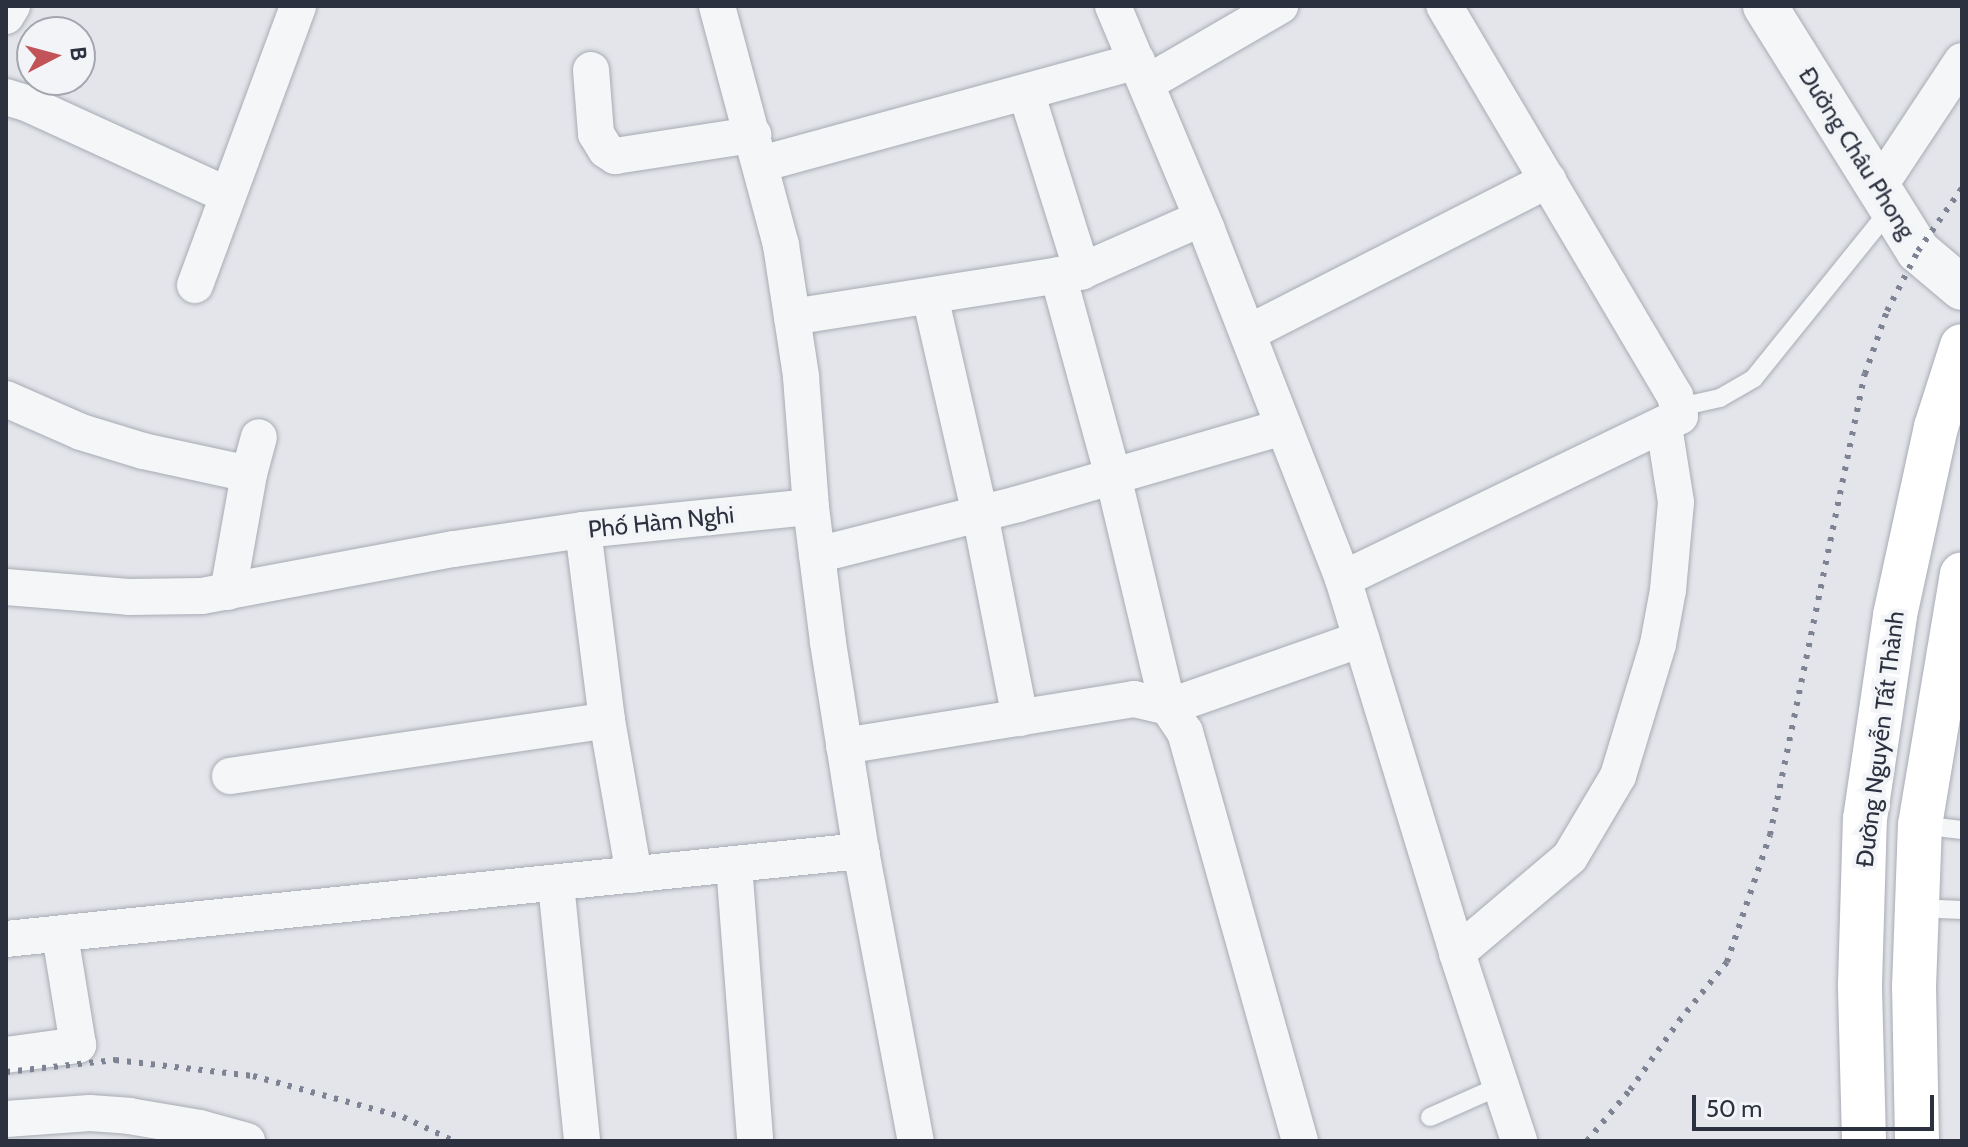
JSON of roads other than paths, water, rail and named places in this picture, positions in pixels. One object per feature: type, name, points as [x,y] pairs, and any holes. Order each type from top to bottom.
[{"type":"main road","name":"Đường Nguyễn Tất Thành","points":[[1864,1141],[1860,984],[1865,819],[1895,615],[1936,427],[1962,346]]},
{"type":"main road","name":"Đường Nguyễn Tất Thành","points":[[1917,1141],[1916,908],[1941,827],[1962,575]]},
{"type":"main road","points":[[1860,984],[1914,987]]},
{"type":"street","points":[[6,16],[12,6]]},
{"type":"street","points":[[195,285],[298,6]]},
{"type":"street","points":[[717,6],[781,245],[792,317],[817,555],[844,746],[916,1141]]},
{"type":"street","points":[[1113,6],[1202,218],[1343,579],[1457,953],[1519,1141]]},
{"type":"street","points":[[591,70],[596,134],[606,150],[615,156],[757,150],[1026,92],[1142,72],[1280,6]]},
{"type":"street","points":[[1444,6],[1548,180],[1672,417],[1676,502],[1668,590],[1658,644],[1618,776],[1570,857],[1457,953]]},
{"type":"street","name":"Đường Châu Phong","points":[[1765,6],[1918,251],[1962,288]]},
{"type":"street","points":[[1885,198],[1962,61]]},
{"type":"street","points":[[1026,92],[1168,707],[1185,732],[1300,1141]]},
{"type":"street","points":[[6,97],[227,195]]},
{"type":"street","points":[[1248,333],[1548,180]]},
{"type":"street","points":[[792,317],[1070,273],[1202,218]]},
{"type":"street","points":[[930,296],[980,514],[1020,718]]},
{"type":"street","points":[[6,399],[81,432],[143,451],[249,474]]},
{"type":"street","points":[[1343,579],[1672,417]]},
{"type":"street","points":[[817,555],[980,514],[1283,427]]},
{"type":"street","points":[[228,592],[249,474],[259,437]]},
{"type":"street","name":"Phố Hàm Nghi","points":[[6,587],[129,597],[228,592],[454,549],[583,530],[811,507]]},
{"type":"street","points":[[583,530],[607,720],[634,875]]},
{"type":"street","points":[[844,746],[1134,699],[1168,707],[1361,639]]},
{"type":"street","points":[[230,776],[607,720]]},
{"type":"street","points":[[6,939],[861,851]]},
{"type":"street","points":[[734,865],[755,1141]]},
{"type":"street","points":[[556,884],[582,1141]]},
{"type":"street","points":[[6,1055],[78,1045],[60,935]]},
{"type":"street","points":[[6,1119],[90,1113],[129,1116],[200,1128],[247,1141]]},
{"type":"lane","points":[[1672,417],[1720,398],[1754,378],[1885,198]]},
{"type":"lane","points":[[1916,908],[1962,910]]},
{"type":"lane","points":[[1430,1117],[1502,1085]]},
{"type":"railway","points":[[1587,1141],[1630,1090],[1679,1021],[1727,962],[1770,835],[1865,374],[1887,311],[1918,251],[1962,188]]},
{"type":"railway","points":[[6,1072],[115,1060],[253,1076],[403,1117],[454,1141]]}]
